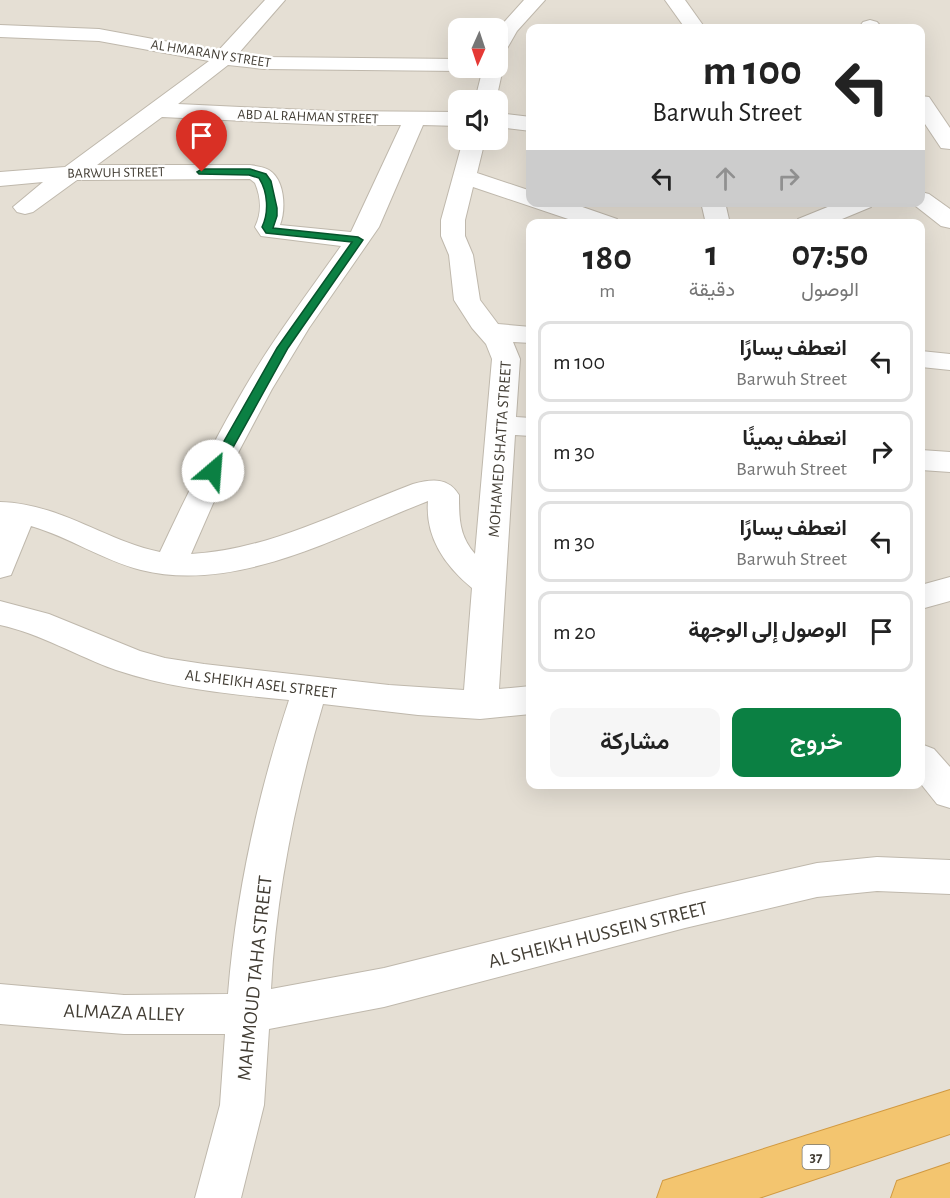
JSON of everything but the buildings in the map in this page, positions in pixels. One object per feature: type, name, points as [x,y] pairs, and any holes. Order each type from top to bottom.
[{"type":"highway","name":"37","points":[[680,1198],[772,1172],[950,1112]]},
{"type":"highway","points":[[914,1198],[950,1186]]},
{"type":"street","points":[[25,207],[158,110],[224,58],[275,0]]},
{"type":"street","points":[[508,29],[535,0]]},
{"type":"street","points":[[675,0],[692,24]]},
{"type":"street","name":"AL HMARANY STREET","points":[[0,31],[99,35],[224,58],[284,64],[448,65]]},
{"type":"street","name":"ABD AL RAHMAN STREET","points":[[158,110],[328,118],[448,119]]},
{"type":"street","points":[[925,111],[949,143]]},
{"type":"street","points":[[170,565],[207,483],[253,397],[296,328],[366,227],[414,120]]},
{"type":"street","points":[[508,121],[526,123]]},
{"type":"street","points":[[925,144],[949,143]]},
{"type":"street","name":"MOHAMED SHATTA STREET","points":[[472,150],[453,220],[453,236],[461,255],[467,300],[472,311],[499,340],[506,359],[480,705]]},
{"type":"street","name":"BARWUH STREET","points":[[0,179],[72,173],[255,173],[266,181],[272,212],[267,227],[270,231],[358,240]]},
{"type":"street","points":[[465,177],[526,196]]},
{"type":"street","points":[[925,202],[947,217]]},
{"type":"street","points":[[558,207],[593,219]]},
{"type":"street","points":[[820,219],[850,207]]},
{"type":"street","points":[[492,332],[526,334]]},
{"type":"street","points":[[925,359],[950,362]]},
{"type":"street","points":[[925,374],[950,376]]},
{"type":"street","points":[[502,425],[526,427]]},
{"type":"street","points":[[925,460],[950,462]]},
{"type":"street","points":[[0,567],[10,512],[45,519],[128,555],[170,565],[217,565],[248,558],[424,491],[436,489],[444,495],[443,518],[452,544],[471,570],[489,584]]},
{"type":"street","points":[[925,596],[950,589]]},
{"type":"street","name":"AL SHEIKH ASEL STREET","points":[[0,613],[23,618],[120,657],[191,676],[446,704],[480,705],[526,700]]},
{"type":"street","name":"MAHMOUD TAHA STREET","points":[[218,1198],[242,1105],[256,928],[268,852],[291,750],[310,689]]},
{"type":"street","points":[[925,764],[950,793]]},
{"type":"street","name":"AL SHEIKH HUSSEIN STREET","points":[[248,1012],[374,991],[817,880],[877,874],[950,877]]},
{"type":"street","name":"ALMAZA ALLEY","points":[[0,1004],[121,1015],[206,1015],[248,1012]]},
{"type":"shaded area","points":[[0,0],[950,0],[950,1198],[0,1198]]},
{"type":"route","points":[[202,172],[250,172],[262,176],[266,181],[272,208],[271,220],[267,227],[270,231],[358,240],[283,348],[213,471]]}]
